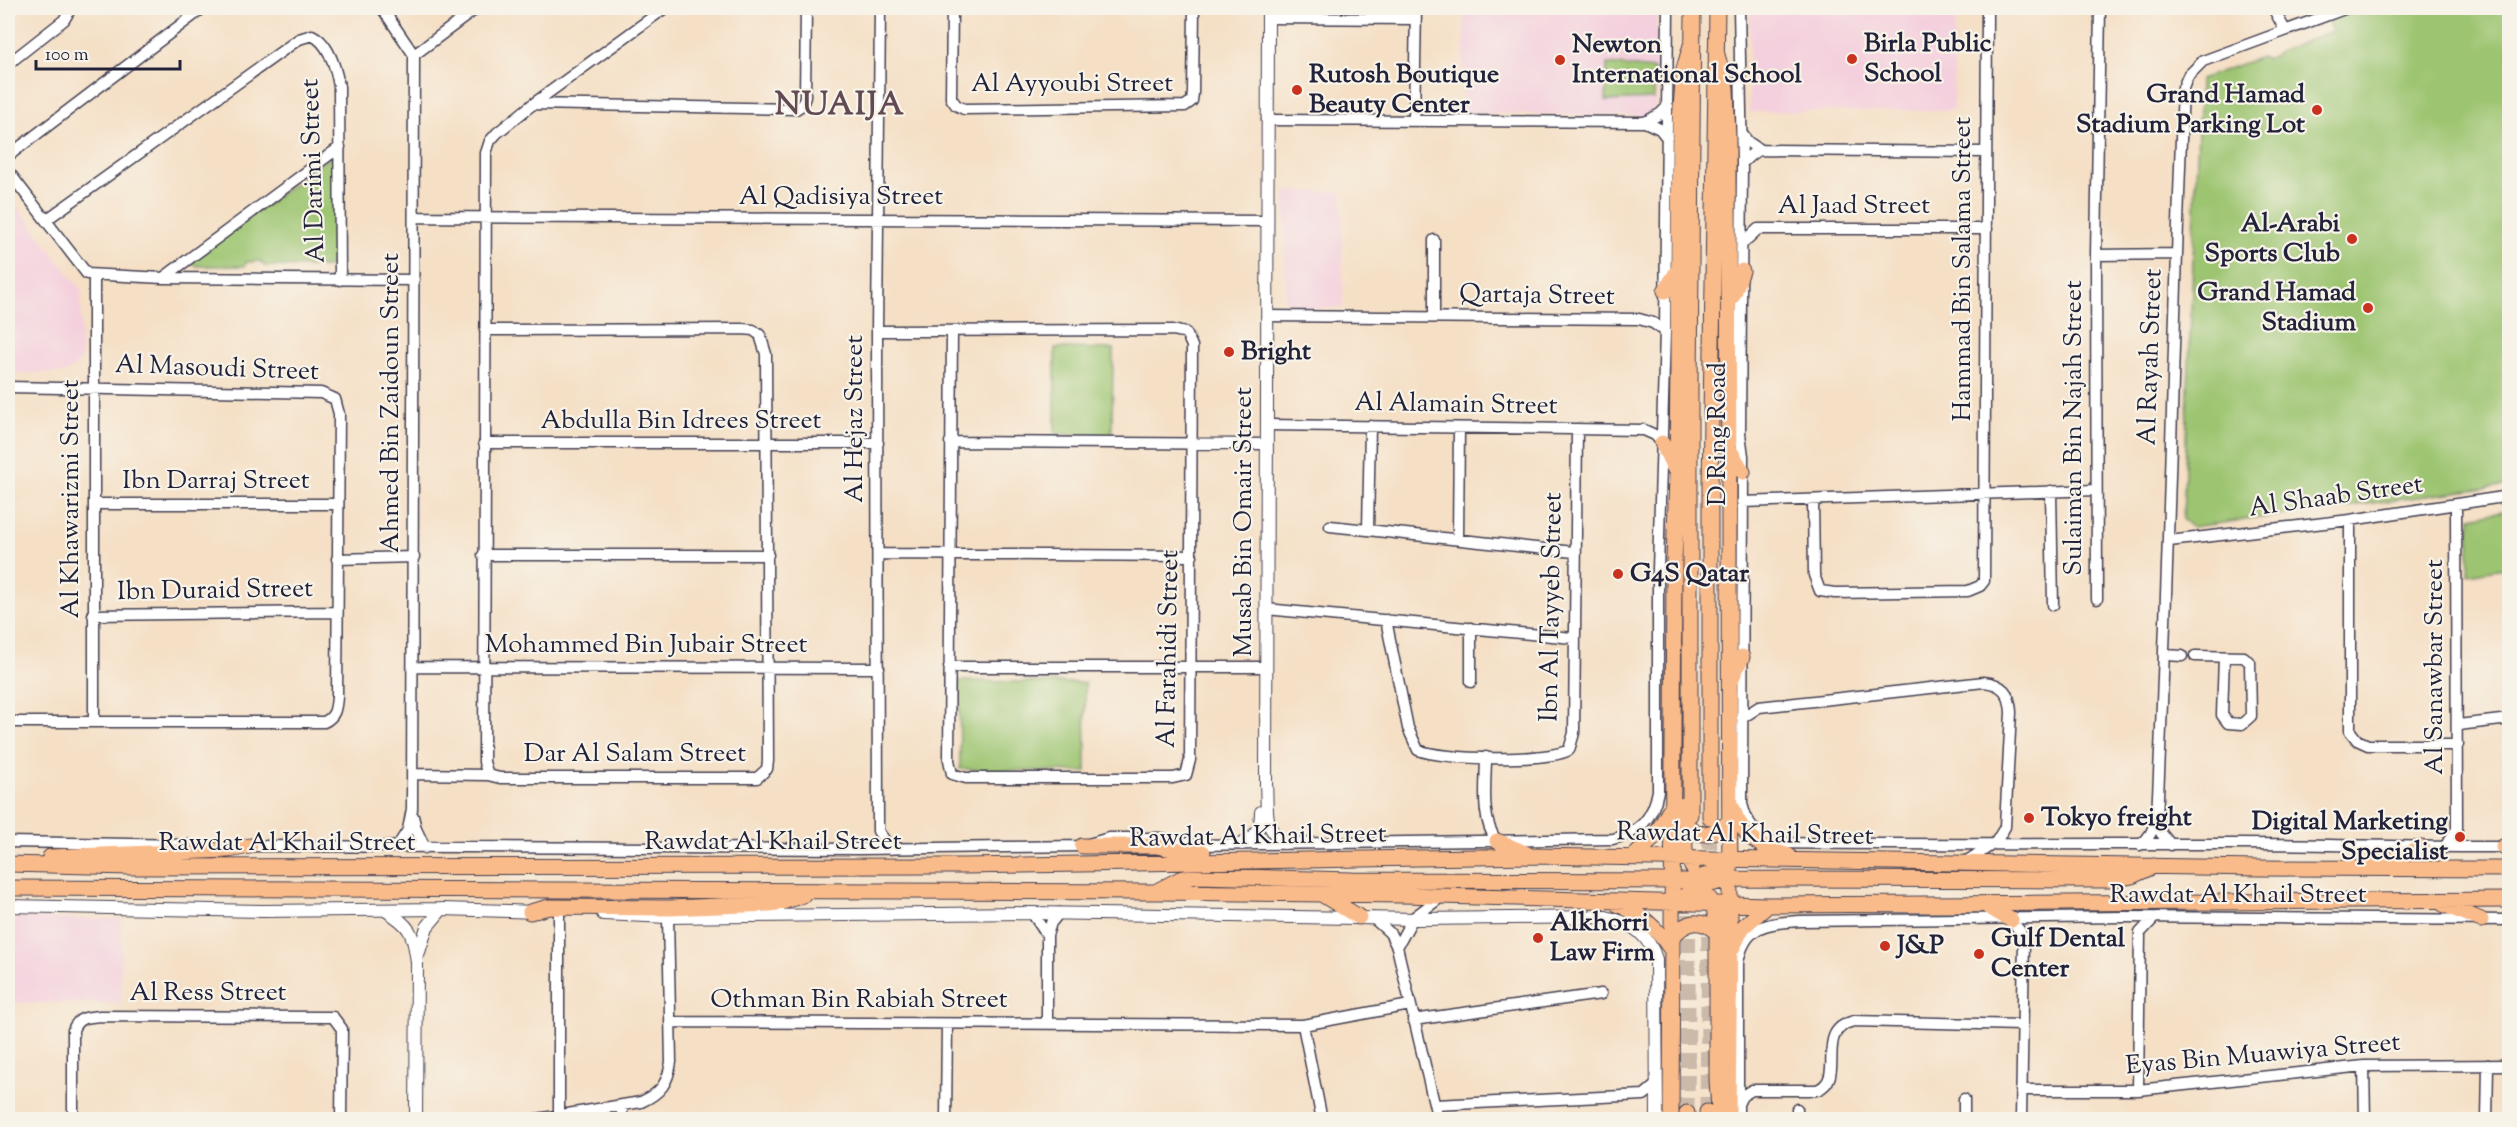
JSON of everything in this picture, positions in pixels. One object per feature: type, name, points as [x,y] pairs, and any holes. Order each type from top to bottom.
[{"type":"main road","name":"D Ring Road","points":[[1687,818],[1693,8]]},
{"type":"main road","name":"D Ring Road","points":[[1710,817],[1710,487],[1717,8]]},
{"type":"main road","points":[[1692,42],[1684,69],[1681,95],[1673,804],[1680,858],[1701,883],[1713,904],[1717,933],[1717,1080],[1712,1117]]},
{"type":"main road","points":[[1716,51],[1724,75],[1727,94],[1729,448],[1735,690],[1730,790],[1728,1119]]},
{"type":"main road","points":[[1665,296],[1679,267]]},
{"type":"main road","points":[[1729,310],[1742,271]]},
{"type":"main road","points":[[1662,443],[1677,475]]},
{"type":"main road","points":[[1729,448],[1743,472]]},
{"type":"main road","points":[[1671,1119],[1672,882],[1680,858],[1685,851],[1687,818],[1684,656],[1681,629],[1674,606]]},
{"type":"main road","points":[[1735,690],[1742,657]]},
{"type":"main road","points":[[1730,790],[1736,817],[1751,838],[1763,847],[1803,861]]},
{"type":"main road","points":[[1633,857],[1654,838],[1673,804]]},
{"type":"main road","points":[[1687,818],[1697,833],[1706,835],[1714,833],[1730,821]]},
{"type":"main road","points":[[1497,841],[1533,856]]},
{"type":"main road","points":[[24,865],[58,855],[139,854],[236,849],[250,846]]},
{"type":"main road","points":[[1082,846],[1156,846],[1182,851],[1258,854],[1289,860]]},
{"type":"main road","points":[[2367,868],[2422,848]]},
{"type":"main road","name":"Rawdat Al Khail Street","points":[[8,864],[131,867],[963,866],[1533,856],[2510,868]]},
{"type":"main road","points":[[1672,902],[1730,860]]},
{"type":"main road","points":[[1156,892],[1180,879],[1197,876],[1701,883],[1730,879],[2112,879],[2132,876],[2158,865]]},
{"type":"main road","points":[[1701,883],[1730,904]]},
{"type":"main road","name":"Rawdat Al Khail Street","points":[[8,888],[1156,892],[1768,905],[2510,900]]},
{"type":"main road","points":[[530,912],[549,907],[668,908],[770,904],[793,900],[812,891]]},
{"type":"main road","points":[[1323,895],[1366,917]]},
{"type":"main road","points":[[1608,900],[1639,915],[1672,944]]},
{"type":"main road","points":[[2434,901],[2481,920]]},
{"type":"main road","points":[[1982,904],[2011,920]]},
{"type":"main road","points":[[1730,958],[1743,927],[1768,905]]},
{"type":"main road","points":[[1672,944],[1686,924],[1694,922],[1711,927],[1717,933]]},
{"type":"street","points":[[8,63],[64,20],[71,8]]},
{"type":"street","points":[[8,156],[203,8]]},
{"type":"street","points":[[382,8],[414,55],[477,8]]},
{"type":"street","name":"Dar Al Salam Street","points":[[485,330],[753,330],[760,335],[766,354],[768,761],[767,769],[757,778],[500,778],[488,775],[484,762],[483,555],[486,153],[490,141],[533,104],[666,8]]},
{"type":"street","points":[[533,104],[796,109],[802,105],[805,97],[806,8]]},
{"type":"street","name":"Al Hejaz Street","points":[[878,831],[877,331],[880,8]]},
{"type":"street","name":"Al Ayyoubi Street","points":[[952,8],[951,98],[956,105],[964,109],[1185,106],[1192,101],[1193,93],[1194,8]]},
{"type":"street","name":"D Ring Road","points":[[1643,825],[1651,815],[1658,791],[1658,570],[1665,331],[1668,8]]},
{"type":"street","name":"D Ring Road","points":[[1739,8],[1742,134],[1740,434],[1743,472],[1742,657]]},
{"type":"street","name":"Hammad Bin Salama Street","points":[[1813,500],[1814,575],[1820,591],[1835,593],[1968,591],[1980,586],[1984,581],[1987,8]]},
{"type":"street","name":"Sulaiman Bin Najah Street","points":[[2097,600],[2096,255],[2100,8]]},
{"type":"street","points":[[2273,8],[2285,30]]},
{"type":"street","name":"Al Rayah Street","points":[[2140,845],[2153,831],[2157,817],[2165,655],[2169,468],[2183,88],[2188,76],[2204,61],[2347,8]]},
{"type":"street","points":[[1268,13],[1416,13],[1414,121]]},
{"type":"street","name":"Musab Bin Omair Street","points":[[1268,13],[1266,784],[1268,826],[1272,834],[1284,843]]},
{"type":"street","name":"Al Darimi Street","points":[[46,220],[289,45],[307,35],[320,41],[336,69],[339,86],[340,279]]},
{"type":"street","name":"Ahmed Bin Zaidoun Street","points":[[414,55],[412,809],[416,830],[425,848]]},
{"type":"street","points":[[1645,122],[1660,114],[1668,106]]},
{"type":"street","points":[[1268,120],[1645,122],[1660,129],[1667,138]]},
{"type":"street","points":[[1742,134],[1748,142],[1760,150]]},
{"type":"street","points":[[163,278],[340,147]]},
{"type":"street","points":[[1742,163],[1760,150],[1986,152]]},
{"type":"street","points":[[8,171],[79,266],[87,274],[94,276],[414,280]]},
{"type":"street","name":"Al Jaad Street","points":[[1742,214],[1758,229],[1987,229]]},
{"type":"street","name":"Al Qadisiya Street","points":[[414,218],[1268,221]]},
{"type":"street","name":"Al Jaad Street","points":[[1742,244],[1758,229]]},
{"type":"street","name":"Qartaja Street","points":[[1434,240],[1434,317]]},
{"type":"street","name":"Sulaiman Bin Najah Street","points":[[2096,255],[2177,255]]},
{"type":"street","name":"Al Khawarizmi Street","points":[[94,276],[94,722]]},
{"type":"street","name":"Qartaja Street","points":[[1639,319],[1653,314],[1665,296]]},
{"type":"street","name":"Qartaja Street","points":[[1267,316],[1639,319],[1653,323],[1665,331]]},
{"type":"street","name":"Al Farahidi Street","points":[[877,331],[1173,330],[1186,333],[1192,346],[1193,442],[1192,668],[1190,760],[1186,775],[1173,778],[966,778],[952,774],[949,760],[952,331]]},
{"type":"street","name":"Al Masoudi Street","points":[[8,387],[93,387],[329,394],[335,399],[339,414],[336,710],[331,719],[324,722],[8,722]]},
{"type":"street","points":[[1644,430],[1655,424],[1662,414]]},
{"type":"street","name":"Al Alamain Street","points":[[1267,424],[1644,430]]},
{"type":"street","points":[[1368,530],[1370,426]]},
{"type":"street","points":[[1458,539],[1459,428]]},
{"type":"street","name":"Ibn Al Tayyeb Street","points":[[1386,620],[1408,728],[1418,750],[1437,755],[1486,757],[1551,756],[1569,750],[1574,733],[1576,429]]},
{"type":"street","points":[[1644,430],[1655,435],[1662,443]]},
{"type":"street","points":[[950,442],[1266,444]]},
{"type":"street","name":"Abdulla Bin Idrees Street","points":[[484,444],[878,443]]},
{"type":"street","points":[[1742,502],[2096,490]]},
{"type":"street","points":[[2051,491],[2053,604]]},
{"type":"street","name":"Al Shaab Street","points":[[2169,542],[2350,520],[2510,496]]},
{"type":"street","name":"Ibn Darraj Street","points":[[94,504],[337,504]]},
{"type":"street","name":"Al Sanawbar Street","points":[[2456,505],[2457,829]]},
{"type":"street","points":[[2350,520],[2350,731],[2357,740],[2368,745],[2458,745]]},
{"type":"street","points":[[1330,526],[1574,552]]},
{"type":"street","points":[[879,554],[1192,556]]},
{"type":"street","points":[[483,555],[768,555]]},
{"type":"street","points":[[337,559],[414,557]]},
{"type":"street","points":[[1266,609],[1573,638]]},
{"type":"street","name":"Ibn Duraid Street","points":[[93,615],[337,612]]},
{"type":"street","points":[[1471,628],[1472,682]]},
{"type":"street","points":[[2165,655],[2182,656]]},
{"type":"street","points":[[2195,656],[2244,657],[2250,663],[2251,716],[2246,723],[2228,723],[2223,718],[2224,657]]},
{"type":"street","name":"Mohammed Bin Jubair Street","points":[[413,667],[879,668]]},
{"type":"street","points":[[949,667],[1266,667]]},
{"type":"street","points":[[1735,690],[1742,718],[1759,707],[1984,682],[1995,683],[2005,689],[2010,699],[2005,827],[2008,837],[2015,846]]},
{"type":"street","points":[[1735,690],[1759,707]]},
{"type":"street","name":"Rawdat Al Khail Street","points":[[1742,718],[1742,804],[1745,817],[1765,839],[1778,843],[1991,846],[2214,844],[2422,848],[2507,847]]},
{"type":"street","points":[[2458,725],[2510,719]]},
{"type":"street","points":[[1486,757],[1486,810],[1490,832],[1497,841]]},
{"type":"street","points":[[412,774],[488,775]]},
{"type":"street","name":"Musab Bin Omair Street","points":[[1242,844],[1259,830],[1266,784]]},
{"type":"street","name":"Ahmed Bin Zaidoun Street","points":[[397,847],[408,830],[412,809]]},
{"type":"street","points":[[1449,857],[1480,833],[1486,810]]},
{"type":"street","name":"Al Rayah Street","points":[[2157,817],[2162,833],[2170,845]]},
{"type":"street","name":"Rawdat Al Khail Street","points":[[8,842],[425,848],[891,849],[1082,846],[1109,838],[1162,838],[1198,845],[1613,839],[1625,836],[1643,825]]},
{"type":"street","points":[[1967,861],[2000,838],[2005,827]]},
{"type":"street","points":[[2444,848],[2457,829],[2472,848]]},
{"type":"street","points":[[860,849],[878,831],[891,849]]},
{"type":"street","points":[[1396,947],[1413,918],[1441,897]]},
{"type":"street","points":[[8,906],[263,911],[442,909],[668,917],[1032,913],[1413,918],[1606,917],[1632,925],[1650,944],[1656,959],[1657,1119]]},
{"type":"street","points":[[384,909],[410,929],[414,939],[417,962],[416,1119]]},
{"type":"street","points":[[417,962],[427,927],[442,909]]},
{"type":"street","points":[[559,913],[559,1114]]},
{"type":"street","points":[[1032,913],[1047,935]]},
{"type":"street","points":[[1047,1023],[1047,935],[1051,923],[1059,913]]},
{"type":"street","points":[[531,1119],[641,1102],[663,1089],[669,1077],[670,1062],[668,917]]},
{"type":"street","points":[[1366,917],[1390,933],[1396,947],[1438,1119]]},
{"type":"street","points":[[2124,917],[2140,933]]},
{"type":"street","name":"Rawdat Al Khail Street","points":[[1738,1080],[1738,963],[1744,940],[1753,931],[1767,924],[1800,921],[2124,917],[2510,920]]},
{"type":"street","points":[[2138,1090],[2140,933],[2154,918]]},
{"type":"street","points":[[2024,941],[2030,929],[2045,919]]},
{"type":"street","points":[[2011,920],[2020,931],[2024,941],[2021,1119]]},
{"type":"street","points":[[1413,1020],[1600,994]]},
{"type":"street","name":"Othman Bin Rabiah Street","points":[[670,1022],[1303,1024],[1410,1005]]},
{"type":"street","name":"Al Ress Street","points":[[73,1119],[73,1030],[76,1023],[84,1017],[100,1016],[333,1017],[342,1029],[341,1119]]},
{"type":"street","points":[[1738,1104],[1745,1093],[1756,1090],[1821,1088],[1829,1081],[1832,1041],[1835,1034],[1846,1023],[1854,1021],[2021,1025]]},
{"type":"street","points":[[946,1119],[947,1023]]},
{"type":"street","points":[[1303,1024],[1323,1119]]},
{"type":"street","points":[[2487,1119],[2488,1065]]},
{"type":"street","name":"Eyas Bin Muawiya Street","points":[[2021,1090],[2138,1090],[2364,1066],[2510,1065]]},
{"type":"street","points":[[2364,1066],[2365,1119]]},
{"type":"street","points":[[1435,1105],[1644,1095],[1671,1069]]},
{"type":"street","points":[[1738,1080],[1745,1086],[1756,1090]]},
{"type":"street","points":[[1738,1080],[1738,1119]]},
{"type":"street","points":[[1644,1095],[1657,1105]]},
{"type":"street","points":[[1964,1099],[1964,1119]]},
{"type":"street","points":[[622,1105],[622,1119]]},
{"type":"shaded area","name":"Newton International School","points":[[1465,8],[1657,8],[1656,107],[1646,116],[1462,113]]},
{"type":"shaded area","name":"Birla Public School","points":[[1750,8],[1955,8],[1953,110],[1749,112]]},
{"type":"shaded area","points":[[1285,191],[1342,192],[1343,308],[1285,308]]},
{"type":"shaded area","points":[[8,194],[81,290],[81,360],[67,373],[8,373]]},
{"type":"shaded area","points":[[8,918],[121,919],[121,1003],[8,1003]]},
{"type":"green space","name":"Al-Arabi Sports Club","points":[[2322,8],[2509,8],[2509,485],[2192,527],[2183,520],[2200,79],[2261,57],[2266,59],[2332,31]]},
{"type":"green space","points":[[1607,64],[1654,69],[1654,99],[1606,101]]},
{"type":"green space","points":[[329,158],[335,158],[334,261],[328,267],[265,266],[260,261],[246,262],[245,266],[195,266],[192,260]]},
{"type":"green space","points":[[1055,348],[1113,349],[1112,435],[1055,434]]},
{"type":"green space","points":[[2509,510],[2509,567],[2468,574],[2471,517]]},
{"type":"green space","points":[[959,681],[1085,683],[1086,772],[960,769]]},
{"type":"tunnel","points":[[1709,872],[1710,821]]},
{"type":"tunnel","points":[[1687,1113],[1689,890]]},
{"type":"tunnel","points":[[1707,1112],[1709,917]]},
{"type":"place","name":"Birla Public School","points":[[1852,59]]},
{"type":"place","name":"Newton International School","points":[[1560,60]]},
{"type":"place","name":"Rutosh Boutique Beauty Center","points":[[1297,90]]},
{"type":"place","name":"Grand Hamad Stadium Parking Lot","points":[[2317,110]]},
{"type":"place","name":"Al-Arabi Sports Club","points":[[2352,239]]},
{"type":"place","name":"Grand Hamad Stadium","points":[[2368,308]]},
{"type":"place","name":"Bright","points":[[1229,352]]},
{"type":"place","name":"G4S Qatar","points":[[1618,574]]},
{"type":"place","name":"Tokyo freight","points":[[2029,818]]},
{"type":"place","name":"Digital Marketing Specialist","points":[[2460,837]]},
{"type":"place","name":"Alkhorri Law Firm","points":[[1538,938]]},
{"type":"place","name":"J&P","points":[[1885,946]]},
{"type":"place","name":"Gulf Dental Center","points":[[1979,954]]},
{"type":"district","name":"NUAIJA","points":[[840,106]]}]
